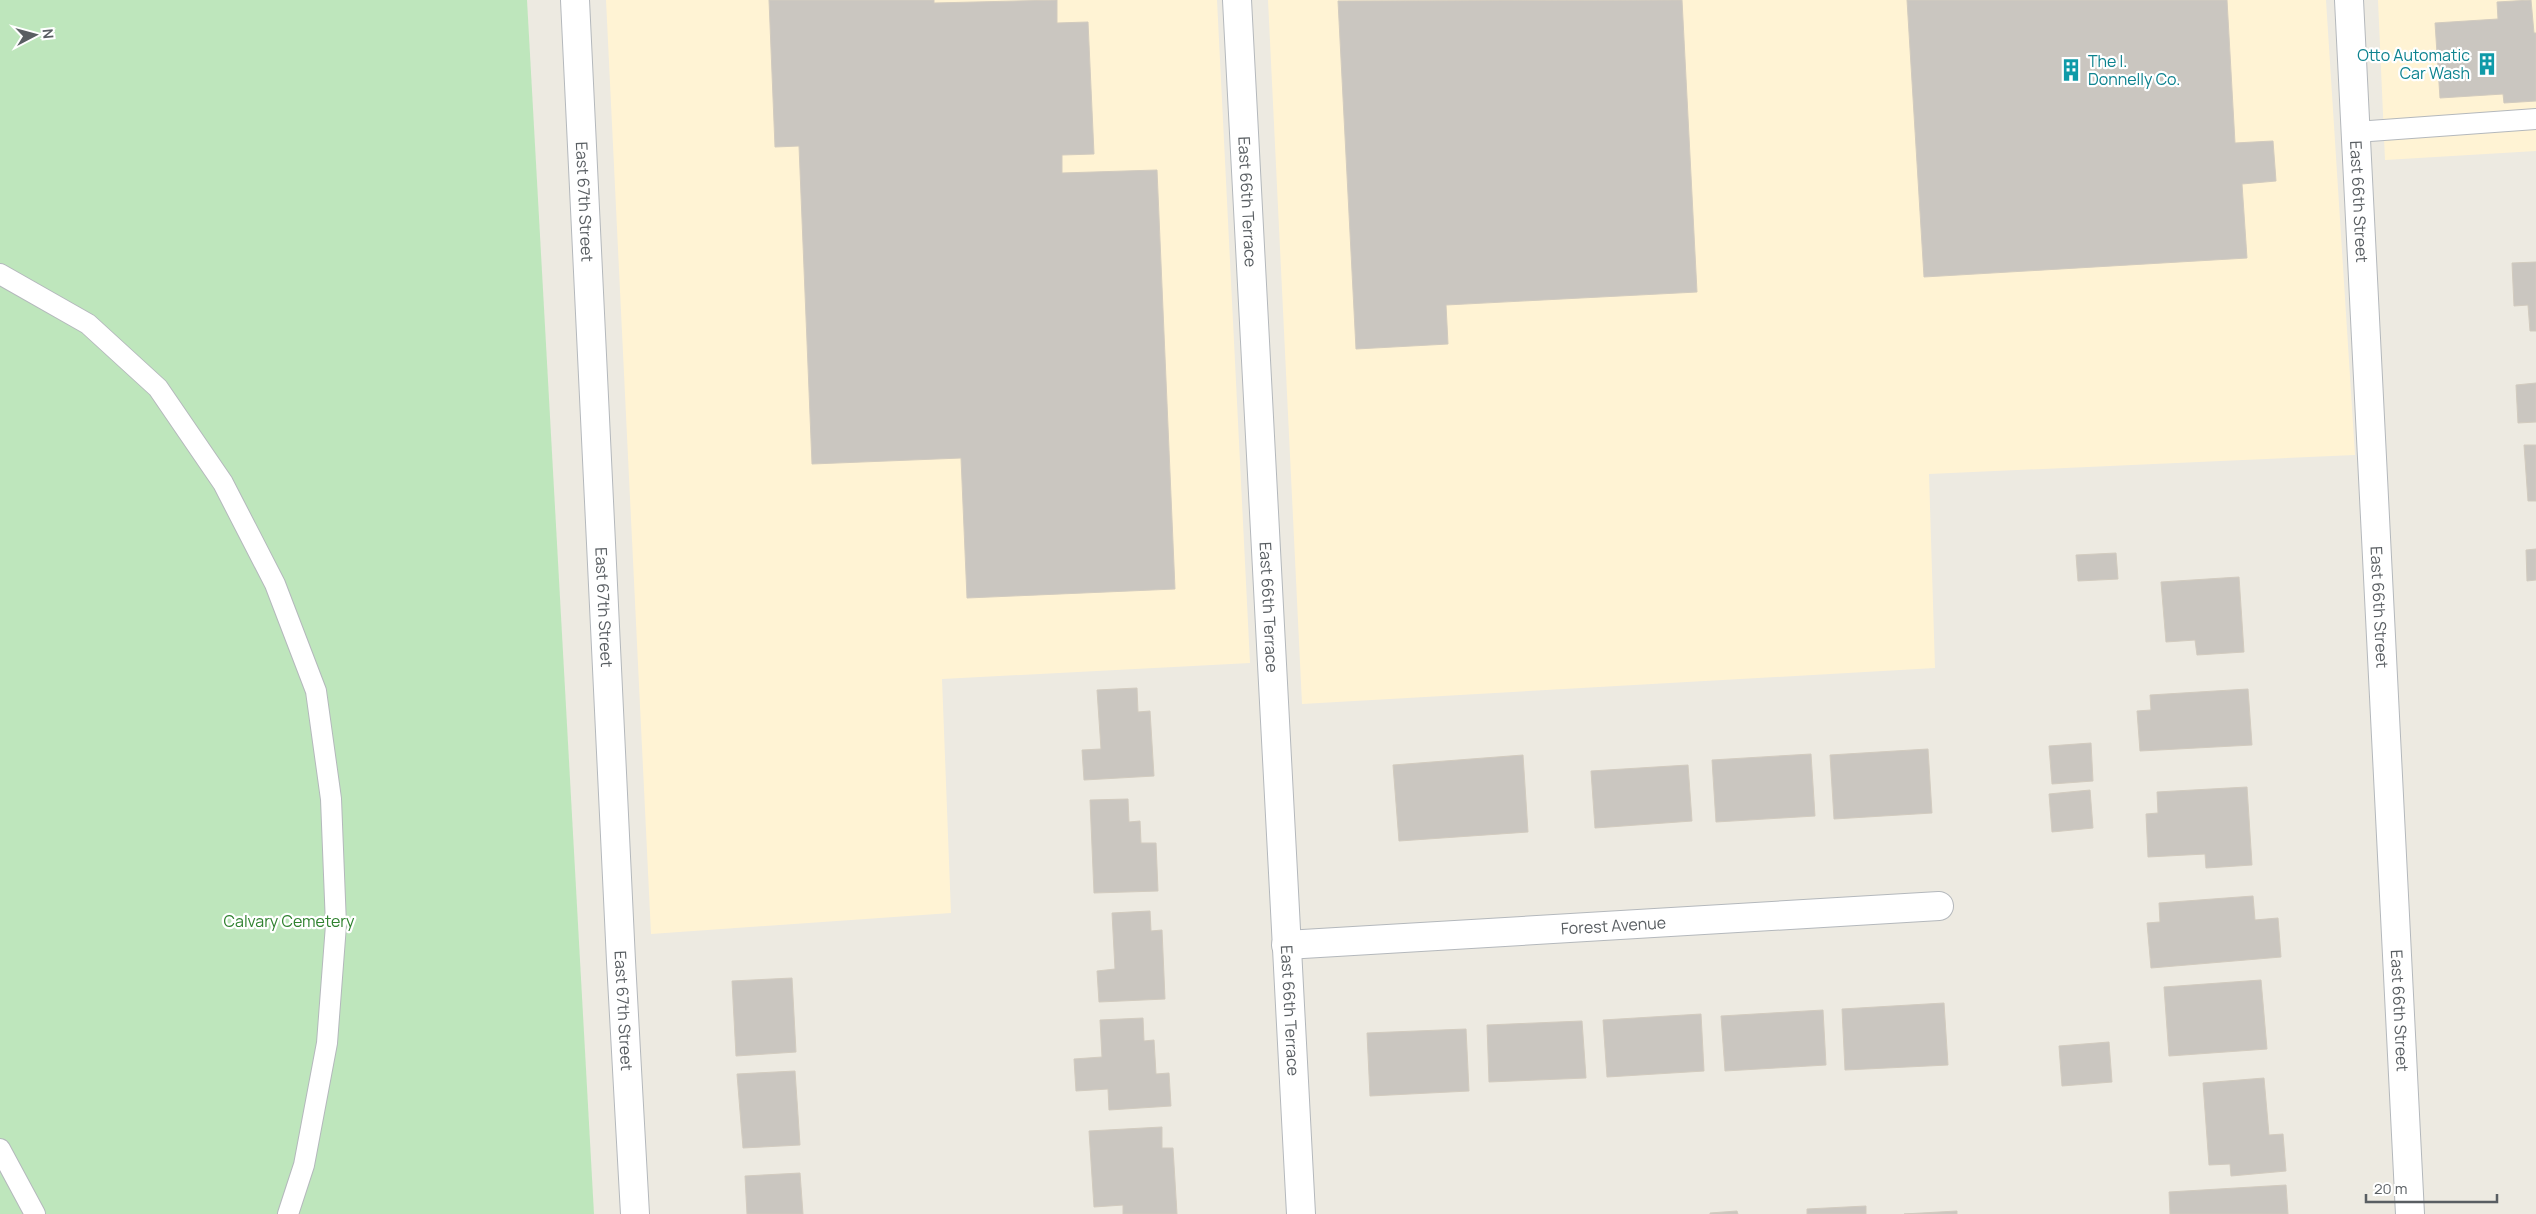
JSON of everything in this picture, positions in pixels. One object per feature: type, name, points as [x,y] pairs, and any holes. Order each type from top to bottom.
[{"type":"street","name":"East 67th Street","points":[[575,0],[619,921],[636,1214]]},
{"type":"street","name":"East 66th Terrace","points":[[1236,0],[1301,1214]]},
{"type":"street","name":"East 66th Street","points":[[2349,0],[2410,1214]]},
{"type":"street","name":"Forest Avenue","points":[[1286,945],[1939,906]]},
{"type":"lane","points":[[2356,132],[2536,119]]},
{"type":"lane","points":[[1,273],[88,324],[158,388],[223,483],[275,584],[316,691],[331,799],[336,925],[327,1042],[304,1165],[288,1214]]},
{"type":"lane","points":[[0,1149],[35,1214]]},
{"type":"shaded area","points":[[606,0],[1217,0],[1250,663],[942,679],[951,913],[651,934]]},
{"type":"shaded area","points":[[1268,0],[2326,0],[2355,455],[1929,474],[1935,668],[1302,704]]},
{"type":"shaded area","points":[[2378,0],[2536,0],[2536,151],[2385,160]]},
{"type":"green space","name":"Calvary Cemetery","points":[[0,0],[527,0],[594,1214],[0,1214]]},
{"type":"building","points":[[769,0],[934,0],[934,3],[1057,0],[1057,23],[1088,22],[1094,154],[1062,155],[1062,173],[1157,170],[1175,589],[967,598],[961,458],[812,464],[799,146],[775,147]]},
{"type":"building","points":[[1682,0],[1697,292],[1446,305],[1448,344],[1356,349],[1338,1]]},
{"type":"building","name":"The I. Donnelly Co.","points":[[1907,0],[2227,0],[2235,143],[2273,141],[2276,181],[2242,184],[2247,258],[1924,277]]},
{"type":"building","name":"Otto Automatic Car Wash","points":[[2531,0],[2534,33],[2536,33],[2536,101],[2504,103],[2503,94],[2440,98],[2435,23],[2498,19],[2497,2]]},
{"type":"building","points":[[2536,262],[2536,331],[2530,331],[2528,305],[2514,306],[2512,263]]},
{"type":"building","points":[[2536,383],[2536,422],[2518,423],[2516,385]]},
{"type":"building","points":[[2524,445],[2536,445],[2536,501],[2528,501]]},
{"type":"building","points":[[2536,549],[2536,580],[2527,581],[2526,550]]},
{"type":"building","points":[[2116,553],[2118,579],[2078,581],[2076,555]]},
{"type":"building","points":[[2239,577],[2244,652],[2197,655],[2195,640],[2166,642],[2161,582]]},
{"type":"building","points":[[1137,688],[1138,712],[1150,711],[1154,776],[1084,780],[1082,750],[1101,749],[1097,690]]},
{"type":"building","points":[[2248,689],[2252,745],[2140,751],[2137,711],[2151,710],[2150,695]]},
{"type":"building","points":[[2091,743],[2093,781],[2052,784],[2049,746]]},
{"type":"building","points":[[1928,749],[1932,813],[1834,819],[1830,755]]},
{"type":"building","points":[[1811,754],[1815,816],[1716,822],[1712,760]]},
{"type":"building","points":[[1523,755],[1528,832],[1399,841],[1393,765]]},
{"type":"building","points":[[1688,765],[1692,821],[1595,828],[1591,771]]},
{"type":"building","points":[[2247,787],[2252,865],[2206,868],[2205,854],[2148,857],[2146,814],[2158,813],[2157,792]]},
{"type":"building","points":[[2090,790],[2093,828],[2052,832],[2049,794]]},
{"type":"building","points":[[1128,799],[1129,822],[1140,821],[1141,843],[1156,843],[1158,891],[1094,893],[1090,800]]},
{"type":"building","points":[[2253,896],[2255,920],[2278,918],[2281,957],[2151,968],[2147,923],[2160,922],[2159,903]]},
{"type":"building","points":[[1150,911],[1151,931],[1162,930],[1165,999],[1099,1002],[1097,971],[1115,969],[1112,913]]},
{"type":"building","points":[[792,978],[796,1052],[736,1056],[732,981]]},
{"type":"building","points":[[2261,980],[2267,1049],[2169,1056],[2164,987]]},
{"type":"building","points":[[1944,1003],[1948,1065],[1845,1070],[1842,1009]]},
{"type":"building","points":[[1823,1010],[1826,1065],[1725,1071],[1721,1016]]},
{"type":"building","points":[[1701,1014],[1704,1071],[1607,1077],[1603,1020]]},
{"type":"building","points":[[1143,1018],[1144,1041],[1154,1040],[1156,1074],[1169,1073],[1171,1106],[1109,1110],[1108,1089],[1076,1091],[1074,1059],[1102,1057],[1100,1020]]},
{"type":"building","points":[[1582,1021],[1586,1078],[1489,1082],[1487,1025]]},
{"type":"building","points":[[1466,1029],[1469,1091],[1370,1096],[1367,1033]]},
{"type":"building","points":[[2109,1042],[2112,1082],[2062,1086],[2059,1046]]},
{"type":"building","points":[[795,1071],[800,1145],[743,1148],[737,1074]]},
{"type":"building","points":[[2264,1078],[2269,1135],[2283,1134],[2286,1171],[2231,1176],[2230,1164],[2209,1165],[2203,1083]]},
{"type":"building","points":[[1162,1127],[1162,1148],[1173,1148],[1177,1214],[1123,1214],[1123,1205],[1094,1207],[1089,1131]]},
{"type":"building","points":[[800,1173],[803,1214],[747,1214],[745,1176]]},
{"type":"building","points":[[2286,1185],[2288,1214],[2170,1214],[2169,1192]]},
{"type":"building","points":[[1866,1206],[1866,1214],[1807,1214],[1807,1209]]},
{"type":"building","points":[[1737,1211],[1738,1214],[1710,1214],[1710,1213]]},
{"type":"building","points":[[1957,1211],[1957,1214],[1904,1214]]},
{"type":"place","name":"Otto Automatic Car Wash","points":[[2487,64]]},
{"type":"place","name":"The I. Donnelly Co.","points":[[2071,70]]}]
